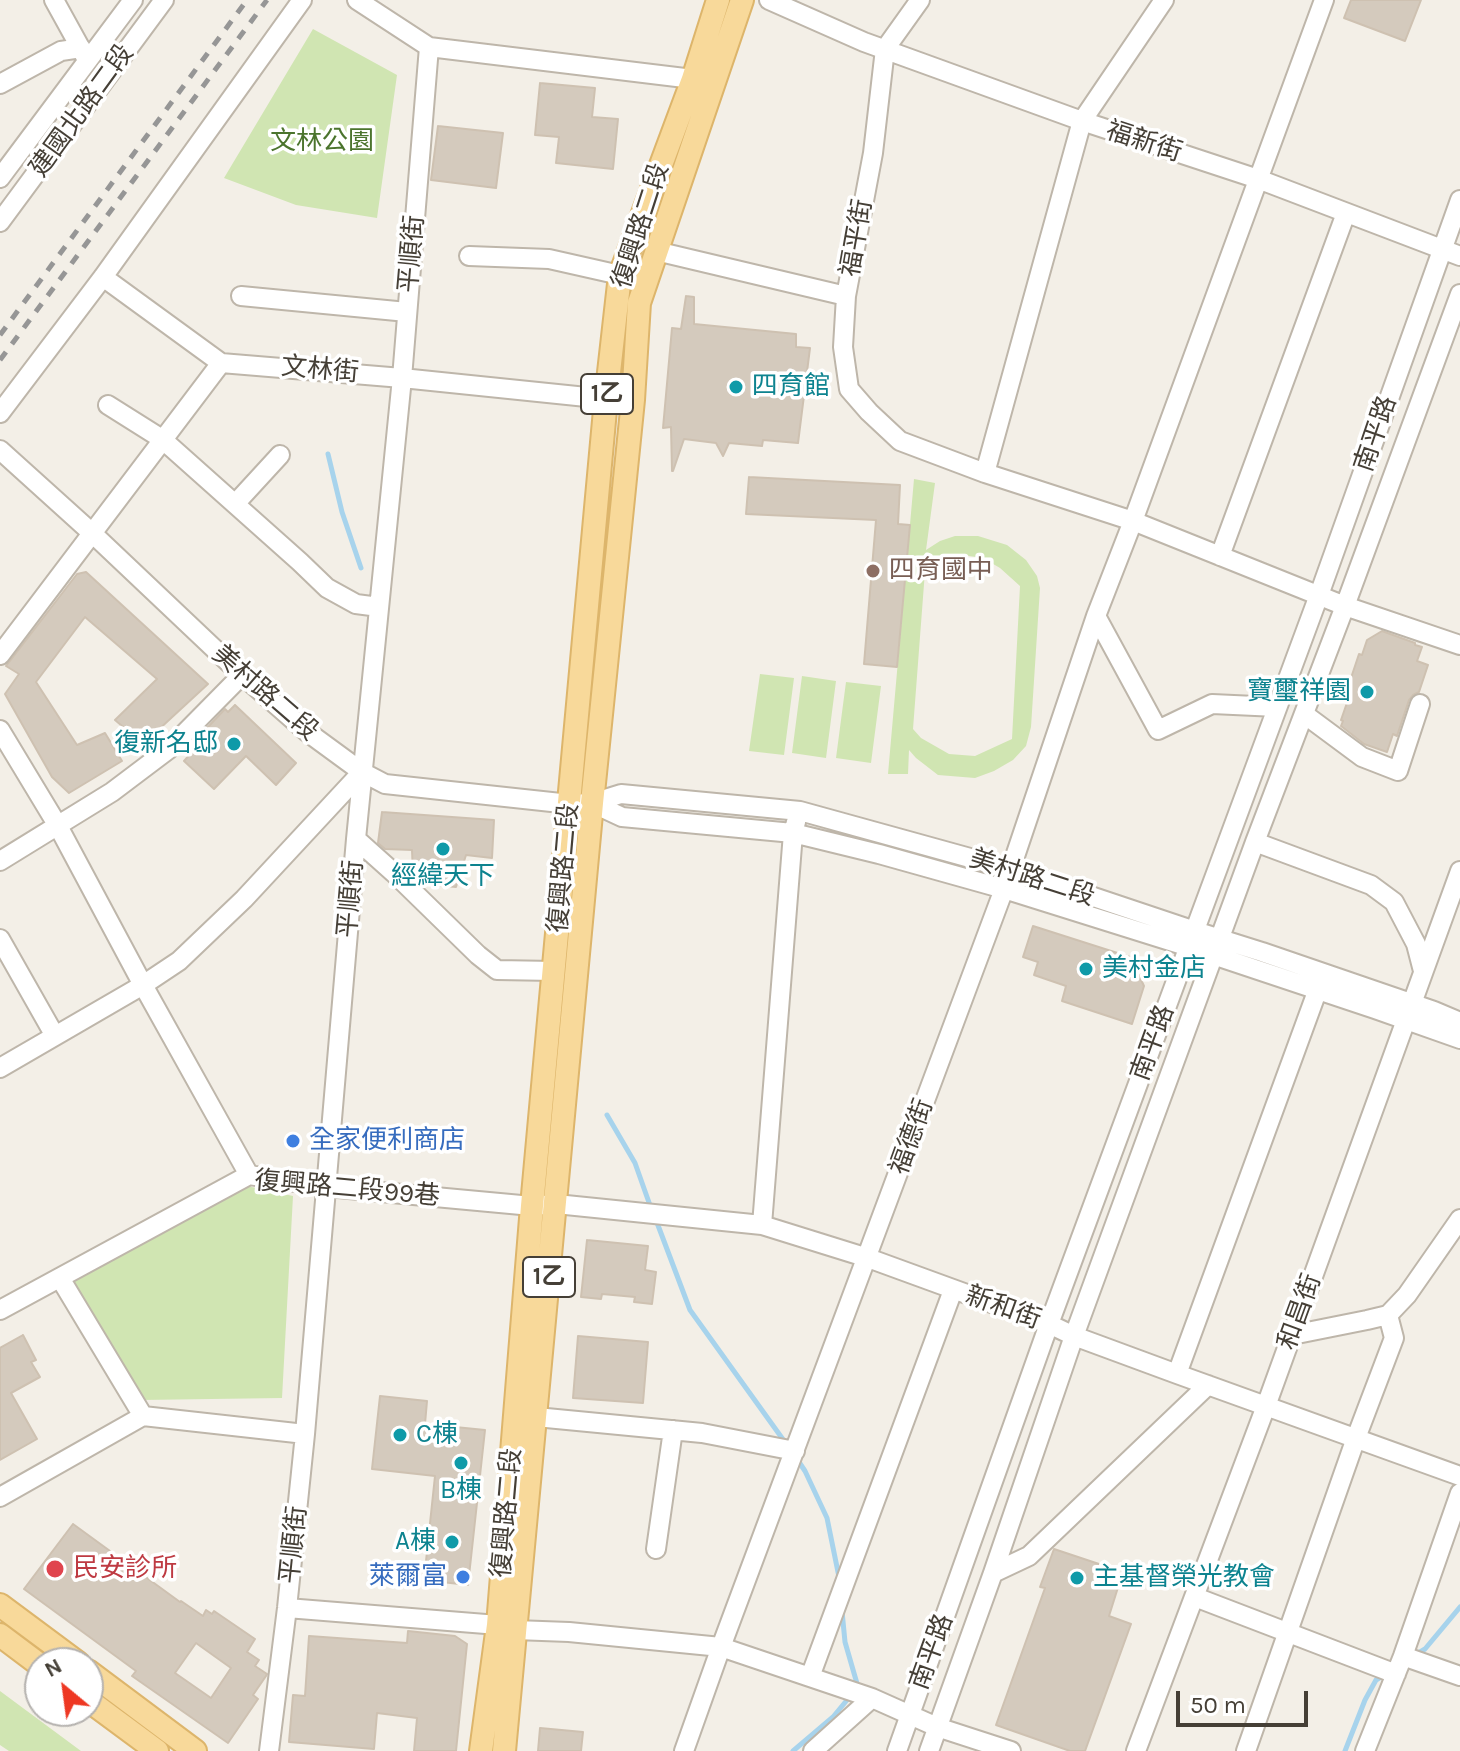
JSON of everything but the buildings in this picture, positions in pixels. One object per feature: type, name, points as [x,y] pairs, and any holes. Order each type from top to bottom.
[{"type":"main road","name":"復興路二段","points":[[481,1751],[507,1627],[536,1417],[556,1204],[606,399],[620,275],[693,79],[718,0]]},
{"type":"main road","name":"復興路二段","points":[[504,1751],[507,1627],[532,1206],[554,971],[581,803],[633,400],[639,303],[742,0]]},
{"type":"main road","points":[[0,1605],[56,1647]]},
{"type":"main road","points":[[0,1635],[24,1653]]},
{"type":"main road","points":[[104,1683],[195,1751]]},
{"type":"main road","points":[[104,1712],[157,1751]]},
{"type":"street","points":[[54,0],[84,54]]},
{"type":"street","name":"建國北路二段","points":[[0,178],[84,54],[133,0]]},
{"type":"street","name":"建國北路二段","points":[[0,222],[164,0]]},
{"type":"street","points":[[0,413],[103,277],[302,0]]},
{"type":"street","points":[[357,0],[429,47],[693,79]]},
{"type":"street","points":[[769,0],[885,49],[920,0]]},
{"type":"street","points":[[985,473],[1082,121],[1164,0]]},
{"type":"street","name":"福德街","points":[[684,1751],[1004,889],[1096,616],[1324,0]]},
{"type":"street","name":"平順街","points":[[269,1751],[305,1434],[362,772],[402,378],[429,47]]},
{"type":"street","name":"福新街","points":[[885,49],[1082,121],[1258,179],[1460,256]]},
{"type":"street","name":"福平街","points":[[885,49],[873,153],[846,296],[843,347],[849,389],[869,412],[900,441],[985,473],[1133,521],[1345,606],[1460,645]]},
{"type":"street","points":[[0,84],[61,51],[84,54]]},
{"type":"street","name":"南平路","points":[[897,1751],[1049,1324],[1319,595],[1460,200]]},
{"type":"street","points":[[1220,556],[1346,213]]},
{"type":"street","points":[[656,251],[846,296]]},
{"type":"street","points":[[469,256],[549,259],[620,275]]},
{"type":"street","points":[[0,655],[221,363],[103,277]]},
{"type":"street","name":"南平路","points":[[929,1751],[1074,1336],[1460,294]]},
{"type":"street","points":[[241,296],[407,312]]},
{"type":"street","name":"文林街","points":[[221,363],[633,400]]},
{"type":"street","points":[[108,405],[162,439],[327,588],[356,604],[379,607]]},
{"type":"street","name":"美村路二段","points":[[0,450],[306,731],[362,772],[385,784],[581,803],[622,817],[793,833],[1004,889],[1136,932],[1220,939],[1320,982],[1408,1012],[1460,1022]]},
{"type":"street","points":[[235,504],[280,455]]},
{"type":"street","points":[[1096,616],[1158,730],[1212,704],[1277,707]]},
{"type":"street","points":[[0,861],[112,792],[169,749],[242,675]]},
{"type":"street","points":[[1304,714],[1362,757],[1398,771],[1420,704]]},
{"type":"street","points":[[0,730],[58,826],[249,1175]]},
{"type":"street","points":[[0,1068],[179,961],[244,899],[362,772]]},
{"type":"street","name":"美村路二段","points":[[581,803],[621,794],[800,811],[1010,869],[1192,939],[1214,957],[1320,982]]},
{"type":"street","points":[[762,1225],[793,833],[800,811]]},
{"type":"street","points":[[356,839],[497,970],[554,971]]},
{"type":"street","points":[[1255,842],[1371,885],[1394,902],[1416,944],[1423,971]]},
{"type":"street","name":"和昌街","points":[[1136,1751],[1266,1406],[1460,871]]},
{"type":"street","points":[[3,951],[55,1036]]},
{"type":"street","points":[[1177,1374],[1320,982]]},
{"type":"street","name":"美村路二段","points":[[1408,1012],[1460,1039]]},
{"type":"street","name":"復興路二段99巷","points":[[0,1310],[249,1175],[327,1187],[532,1206]]},
{"type":"street","name":"新和街","points":[[532,1206],[556,1204],[762,1225],[868,1258],[1460,1476]]},
{"type":"street","points":[[1292,1335],[1388,1315],[1407,1295],[1460,1219]]},
{"type":"street","points":[[60,1278],[143,1416]]},
{"type":"street","points":[[810,1677],[953,1290]]},
{"type":"street","points":[[1246,1751],[1394,1338],[1388,1315]]},
{"type":"street","points":[[993,1573],[1029,1556],[1208,1385]]},
{"type":"street","points":[[0,1497],[143,1416],[305,1434]]},
{"type":"street","points":[[536,1417],[702,1433],[795,1451]]},
{"type":"street","points":[[656,1549],[673,1430]]},
{"type":"street","points":[[1365,1751],[1403,1656],[1460,1493]]},
{"type":"street","points":[[1195,1597],[1396,1674]]},
{"type":"street","points":[[287,1608],[721,1647],[872,1698],[937,1727],[1011,1751]]},
{"type":"street","points":[[1403,1656],[1460,1676]]},
{"type":"street","points":[[813,1751],[872,1698]]},
{"type":"green space","name":"文林公園","points":[[313,29],[397,75],[377,218],[296,205],[224,178]]},
{"type":"green space","points":[[914,479],[935,483],[926,550],[955,536],[978,536],[1007,545],[1026,560],[1037,576],[1040,588],[1031,727],[1026,746],[1013,760],[975,778],[938,775],[909,750],[908,774],[888,774]],"holes":[[[962,555],[983,558],[1020,586],[1012,739],[975,756],[949,754],[921,738],[913,729],[925,571],[944,558]]]},
{"type":"green space","points":[[760,674],[794,678],[784,755],[749,751]]},
{"type":"green space","points":[[802,676],[836,681],[826,758],[792,753]]},
{"type":"green space","points":[[846,682],[881,686],[871,763],[836,758]]},
{"type":"green space","points":[[247,1186],[293,1196],[282,1398],[141,1400],[72,1279]]},
{"type":"green space","points":[[0,1691],[24,1709],[24,1727],[49,1727],[81,1751],[9,1751],[0,1745]]},
{"type":"waterway","points":[[328,454],[342,512],[361,568]]},
{"type":"waterway","points":[[607,1115],[635,1163],[652,1211]]},
{"type":"waterway","points":[[656,1220],[690,1310],[787,1445]]},
{"type":"waterway","points":[[797,1459],[827,1518],[839,1577]]},
{"type":"waterway","points":[[1415,1655],[1425,1649],[1460,1607]]},
{"type":"waterway","points":[[842,1611],[845,1642],[858,1687]]},
{"type":"waterway","points":[[1345,1751],[1365,1700],[1376,1680],[1386,1674]]},
{"type":"waterway","points":[[793,1751],[833,1717],[852,1694]]},
{"type":"railway","points":[[0,335],[247,0]]},
{"type":"railway","points":[[0,360],[267,0]]},
{"type":"place","name":"四育館","points":[[736,387]]},
{"type":"place","name":"四育國中","points":[[873,571]]},
{"type":"place","name":"寶璽祥園","points":[[1367,692]]},
{"type":"place","name":"復新名邸","points":[[234,744]]},
{"type":"place","name":"經緯天下","points":[[443,849]]},
{"type":"place","name":"美村金店","points":[[1086,969]]},
{"type":"place","name":"全家便利商店","points":[[293,1141]]},
{"type":"place","name":"C棟","points":[[400,1435]]},
{"type":"place","name":"B棟","points":[[461,1463]]},
{"type":"place","name":"A棟","points":[[452,1542]]},
{"type":"place","name":"民安診所","points":[[55,1569]]},
{"type":"place","name":"萊爾富","points":[[463,1577]]},
{"type":"place","name":"主基督榮光教會","points":[[1077,1578]]}]
